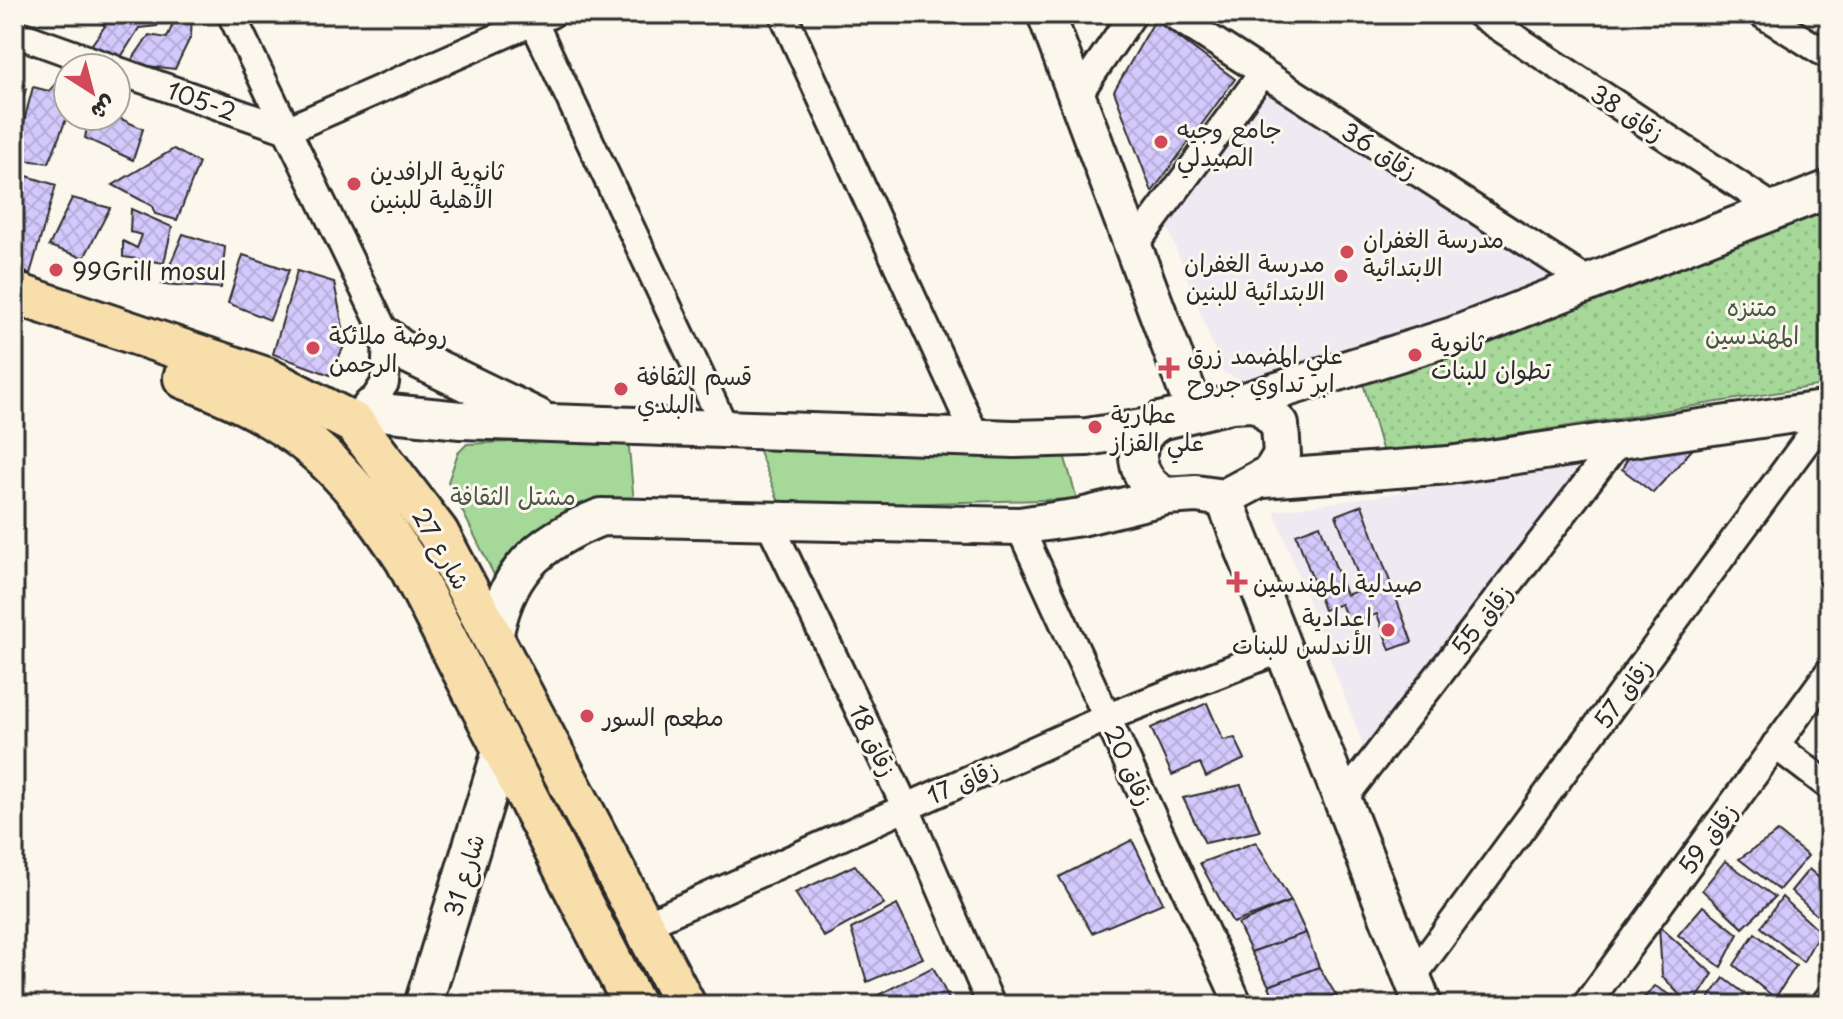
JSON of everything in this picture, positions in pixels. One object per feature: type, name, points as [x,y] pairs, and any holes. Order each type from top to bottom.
[{"type":"main road","name":"شارع 27","points":[[14,293],[266,378],[363,415],[438,533],[685,1005]]},
{"type":"main road","name":"شارع 27","points":[[14,318],[226,393],[281,424],[328,458],[372,508],[406,560],[634,1005]]},
{"type":"street","points":[[231,14],[387,337],[407,354],[542,420]]},
{"type":"street","points":[[783,14],[975,435]]},
{"type":"street","points":[[1046,14],[1195,412]]},
{"type":"street","points":[[1077,96],[1133,14]]},
{"type":"street","name":"زقاق 36","points":[[1172,14],[1590,283]]},
{"type":"street","name":"زقاق 38","points":[[1479,14],[1777,210]]},
{"type":"street","points":[[1762,14],[1829,56]]},
{"type":"street","points":[[287,130],[538,17],[725,428]]},
{"type":"street","name":"105-2","points":[[14,33],[67,52]]},
{"type":"street","points":[[1134,246],[1262,74]]},
{"type":"street","name":"105-2","points":[[132,75],[287,130]]},
{"type":"street","points":[[363,415],[390,413],[461,420],[542,420],[1056,439],[1149,427],[1333,376],[1453,336],[1829,189]]},
{"type":"street","points":[[363,415],[385,383],[387,337]]},
{"type":"street","points":[[1263,479],[1282,455],[1282,430],[1305,399],[1333,376]]},
{"type":"street","points":[[1242,402],[1264,408],[1282,430],[1316,457],[1352,473]]},
{"type":"street","points":[[493,643],[498,613],[519,572],[551,540],[601,517],[1019,526],[1081,517],[1166,496],[1196,494],[1224,498],[1263,479],[1449,465],[1829,410]]},
{"type":"street","name":"زقاق 57","points":[[1418,990],[1829,410]]},
{"type":"street","points":[[1149,427],[1138,448],[1137,460],[1146,483],[1166,496]]},
{"type":"street","name":"زقاق 55","points":[[1344,798],[1619,441]]},
{"type":"street","points":[[1224,498],[1418,990]]},
{"type":"street","name":"زقاق 18","points":[[769,522],[905,806],[991,1005]]},
{"type":"street","name":"زقاق 20","points":[[1019,526],[1239,1005]]},
{"type":"street","name":"زقاق 17","points":[[644,925],[1108,717],[1285,648]]},
{"type":"street","name":"زقاق 59","points":[[1586,1005],[1829,672]]},
{"type":"street","name":"شارع 31","points":[[423,1005],[503,745]]},
{"type":"street","points":[[1775,745],[1829,786]]},
{"type":"street","points":[[1824,1005],[1829,998]]},
{"type":"shaded area","name":"مدرسة الغفران الابتدائية","points":[[1264,82],[1557,279],[1246,382],[1223,372],[1167,225]]},
{"type":"shaded area","name":"اعدادية الأندلس للبنات","points":[[1586,466],[1365,750],[1274,511]]},
{"type":"green space","name":"متنزه المهندسين","points":[[1829,211],[1829,384],[1384,456],[1363,383]]},
{"type":"green space","name":"مشتل الثقافة","points":[[628,436],[634,504],[592,507],[501,563],[494,575],[448,482],[458,453],[467,444]]},
{"type":"green space","points":[[757,446],[1062,448],[1077,499],[781,507]]},
{"type":"building","points":[[93,14],[162,14],[157,26],[139,28],[124,52],[99,52],[90,47],[105,26]]},
{"type":"building","points":[[177,14],[192,14],[191,36],[175,69],[132,64],[149,35],[167,38]]},
{"type":"building","name":"جامع وجيه الصيدلي","points":[[1155,20],[1235,79],[1152,192],[1114,91]]},
{"type":"building","points":[[14,85],[26,89],[14,122]]},
{"type":"building","points":[[33,87],[49,91],[52,88],[52,132],[61,132],[49,163],[14,159]]},
{"type":"building","points":[[132,124],[143,129],[133,160],[85,138],[86,132],[132,132]]},
{"type":"building","points":[[174,149],[199,163],[177,220],[155,214],[152,206],[113,185]]},
{"type":"building","points":[[14,172],[56,185],[30,274],[14,268]]},
{"type":"building","points":[[72,198],[110,208],[84,258],[49,246]]},
{"type":"building","points":[[131,209],[172,227],[164,263],[123,257],[123,241],[137,248],[142,235],[130,232]]},
{"type":"building","points":[[183,234],[225,247],[221,288],[162,284]]},
{"type":"building","points":[[243,255],[289,270],[270,320],[228,303]]},
{"type":"building","points":[[297,271],[334,282],[346,342],[330,375],[273,354]]},
{"type":"building","points":[[1699,442],[1653,493],[1622,469],[1632,451]]},
{"type":"building","points":[[1362,505],[1412,642],[1390,650],[1377,614],[1349,624],[1341,604],[1324,610],[1296,534],[1320,525],[1346,595],[1363,589],[1336,515]]},
{"type":"building","points":[[1207,703],[1223,740],[1235,738],[1245,759],[1206,777],[1200,763],[1172,775],[1151,728]]},
{"type":"building","points":[[1241,785],[1260,831],[1205,843],[1183,798]]},
{"type":"building","points":[[1778,832],[1808,856],[1779,890],[1739,859]]},
{"type":"building","points":[[1132,840],[1163,903],[1092,933],[1059,877]]},
{"type":"building","points":[[1256,842],[1291,901],[1233,923],[1200,863]]},
{"type":"building","points":[[1725,861],[1775,897],[1743,928],[1702,890]]},
{"type":"building","points":[[855,865],[884,904],[824,937],[795,893]]},
{"type":"building","points":[[1809,869],[1829,887],[1829,927],[1791,891]]},
{"type":"building","points":[[1782,897],[1820,932],[1803,962],[1761,927]]},
{"type":"building","points":[[1291,901],[1306,933],[1251,952],[1238,924]]},
{"type":"building","points":[[897,905],[923,958],[867,982],[851,929]]},
{"type":"building","points":[[1703,906],[1738,934],[1721,967],[1678,935]]},
{"type":"building","points":[[1659,926],[1713,974],[1693,1005],[1689,1005],[1662,976]]},
{"type":"building","points":[[1306,933],[1319,967],[1269,986],[1251,952]]},
{"type":"building","points":[[1755,933],[1796,966],[1775,998],[1734,965]]},
{"type":"building","points":[[933,967],[952,1005],[885,1005],[878,995]]},
{"type":"building","points":[[1319,967],[1336,995],[1312,1005],[1277,1005],[1269,986]]},
{"type":"building","points":[[1724,978],[1760,1005],[1704,1005]]},
{"type":"building","points":[[1655,986],[1687,1005],[1637,1005]]},
{"type":"building","points":[[1336,995],[1340,1005],[1312,1005]]},
{"type":"place","name":"جامع وجيه الصيدلي","points":[[1161,142]]},
{"type":"place","name":"ثانوية الرافدين الأهلية للبنين","points":[[354,184]]},
{"type":"place","name":"مدرسة الغفران الابتدائية","points":[[1347,252]]},
{"type":"place","name":"99Grill mosul","points":[[56,270]]},
{"type":"place","name":"مدرسة الغفران الابتدائية للبنين","points":[[1341,276]]},
{"type":"place","name":"روضة ملائكة الرحمن","points":[[313,348]]},
{"type":"place","name":"ثانوية تطوان للبنات","points":[[1415,355]]},
{"type":"place","name":"علي المضمد زرق ابر تداوي جروح","points":[[1169,368]]},
{"type":"place","name":"قسم الثقافة البلدي","points":[[621,389]]},
{"type":"place","name":"عطارية علي القزاز","points":[[1095,427]]},
{"type":"place","name":"صيدلية المهندسين","points":[[1237,582]]},
{"type":"place","name":"اعدادية الأندلس للبنات","points":[[1388,630]]},
{"type":"place","name":"مطعم السور","points":[[587,716]]}]
